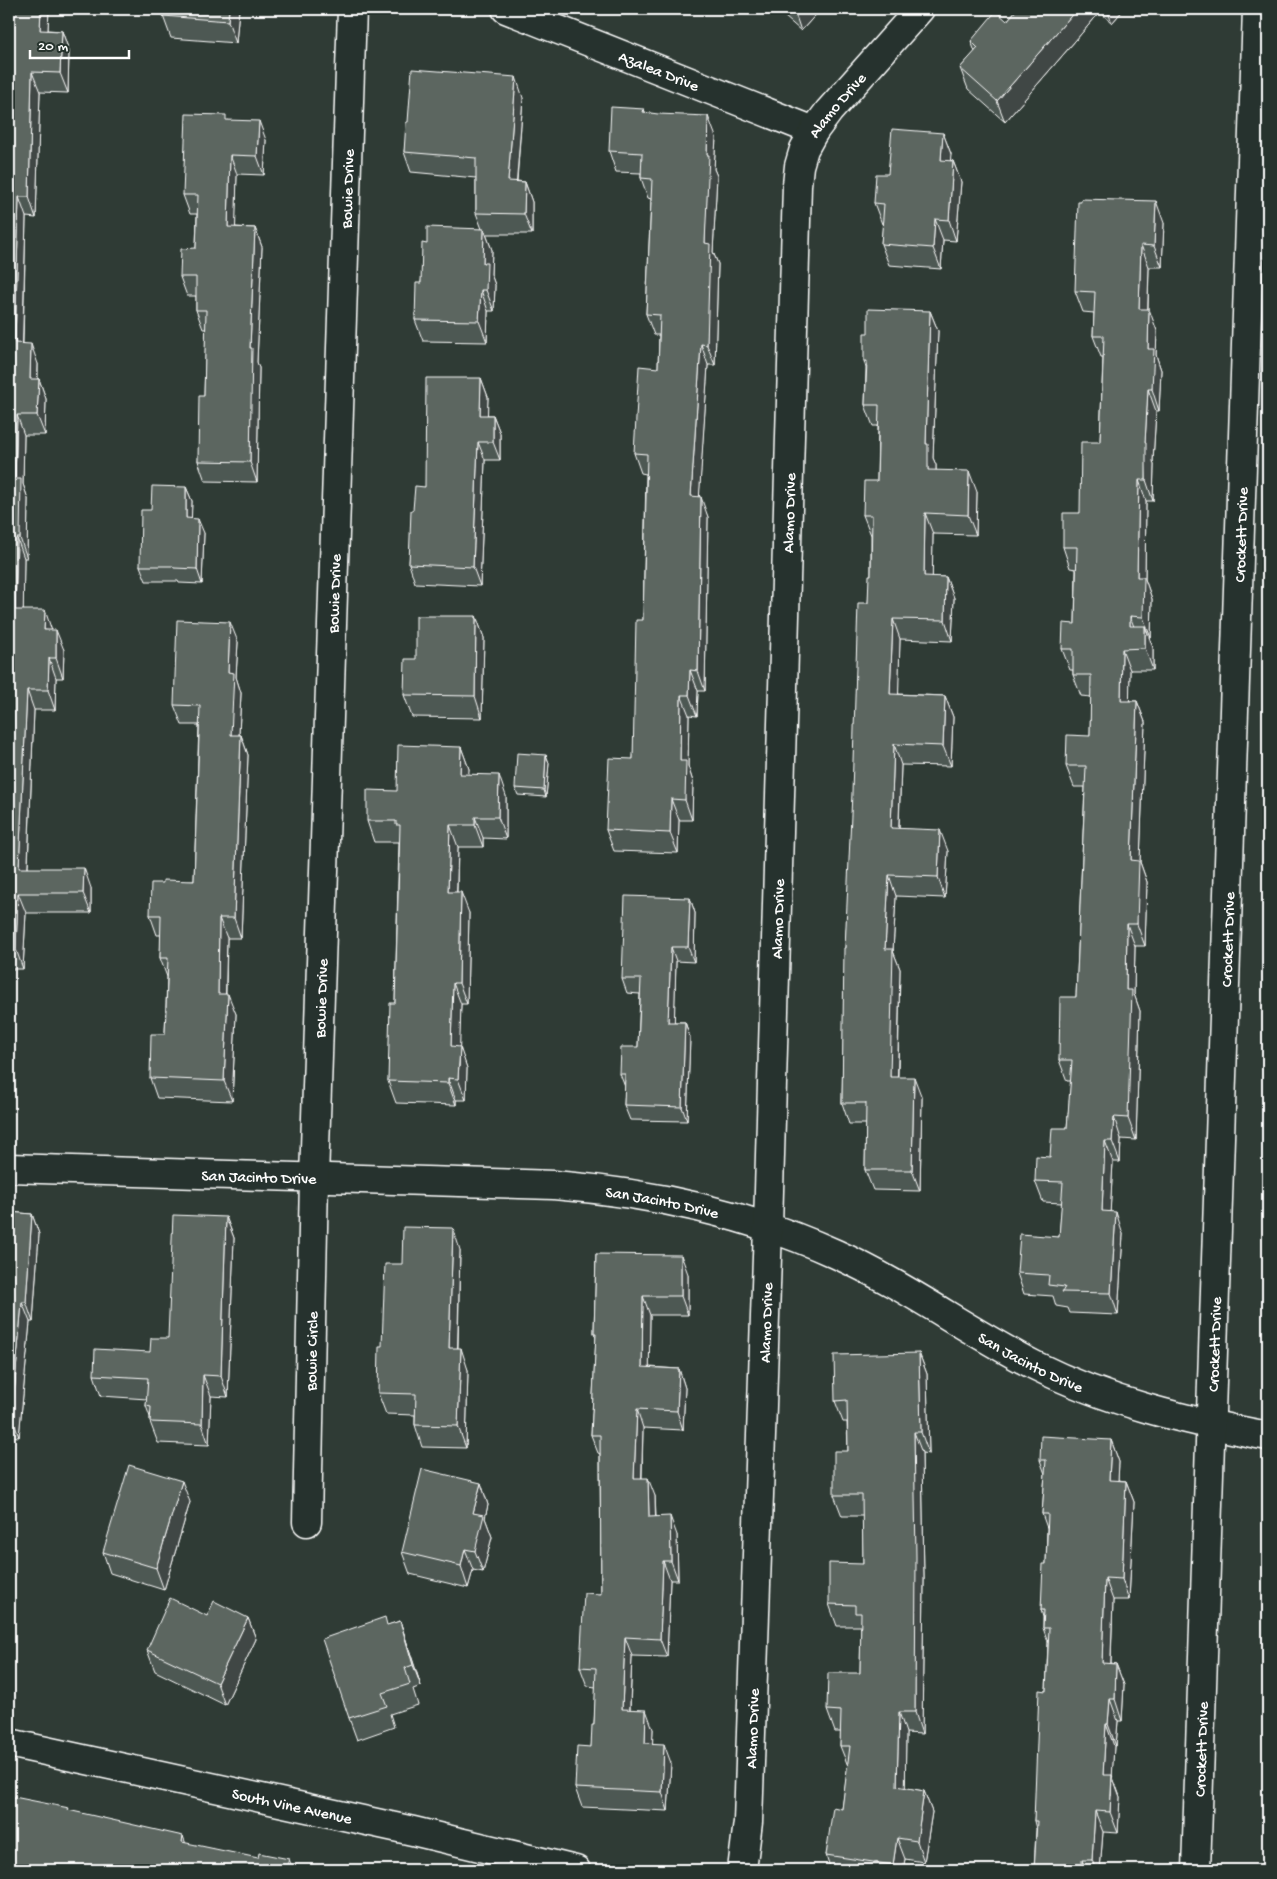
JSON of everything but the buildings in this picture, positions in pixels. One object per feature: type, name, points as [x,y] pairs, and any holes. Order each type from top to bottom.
[{"type":"street","name":"Bowie Drive","points":[[314,1178],[352,9]]},
{"type":"street","name":"Azalea Drive","points":[[506,9],[814,131]]},
{"type":"street","name":"Alamo Drive","points":[[742,1870],[748,1822],[768,1228],[796,185],[804,149],[814,131],[829,111],[920,9]]},
{"type":"street","name":"Crockett Drive","points":[[1196,1870],[1257,9]]},
{"type":"street","name":"San Jacinto Drive","points":[[9,1168],[516,1183],[593,1188],[682,1202],[725,1213],[805,1241],[866,1268],[1027,1361],[1123,1402],[1211,1426],[1268,1436]]},
{"type":"street","name":"Bowie Circle","points":[[307,1522],[314,1178]]},
{"type":"street","name":"South Vine Avenue","points":[[9,1743],[413,1831],[576,1870]]}]
